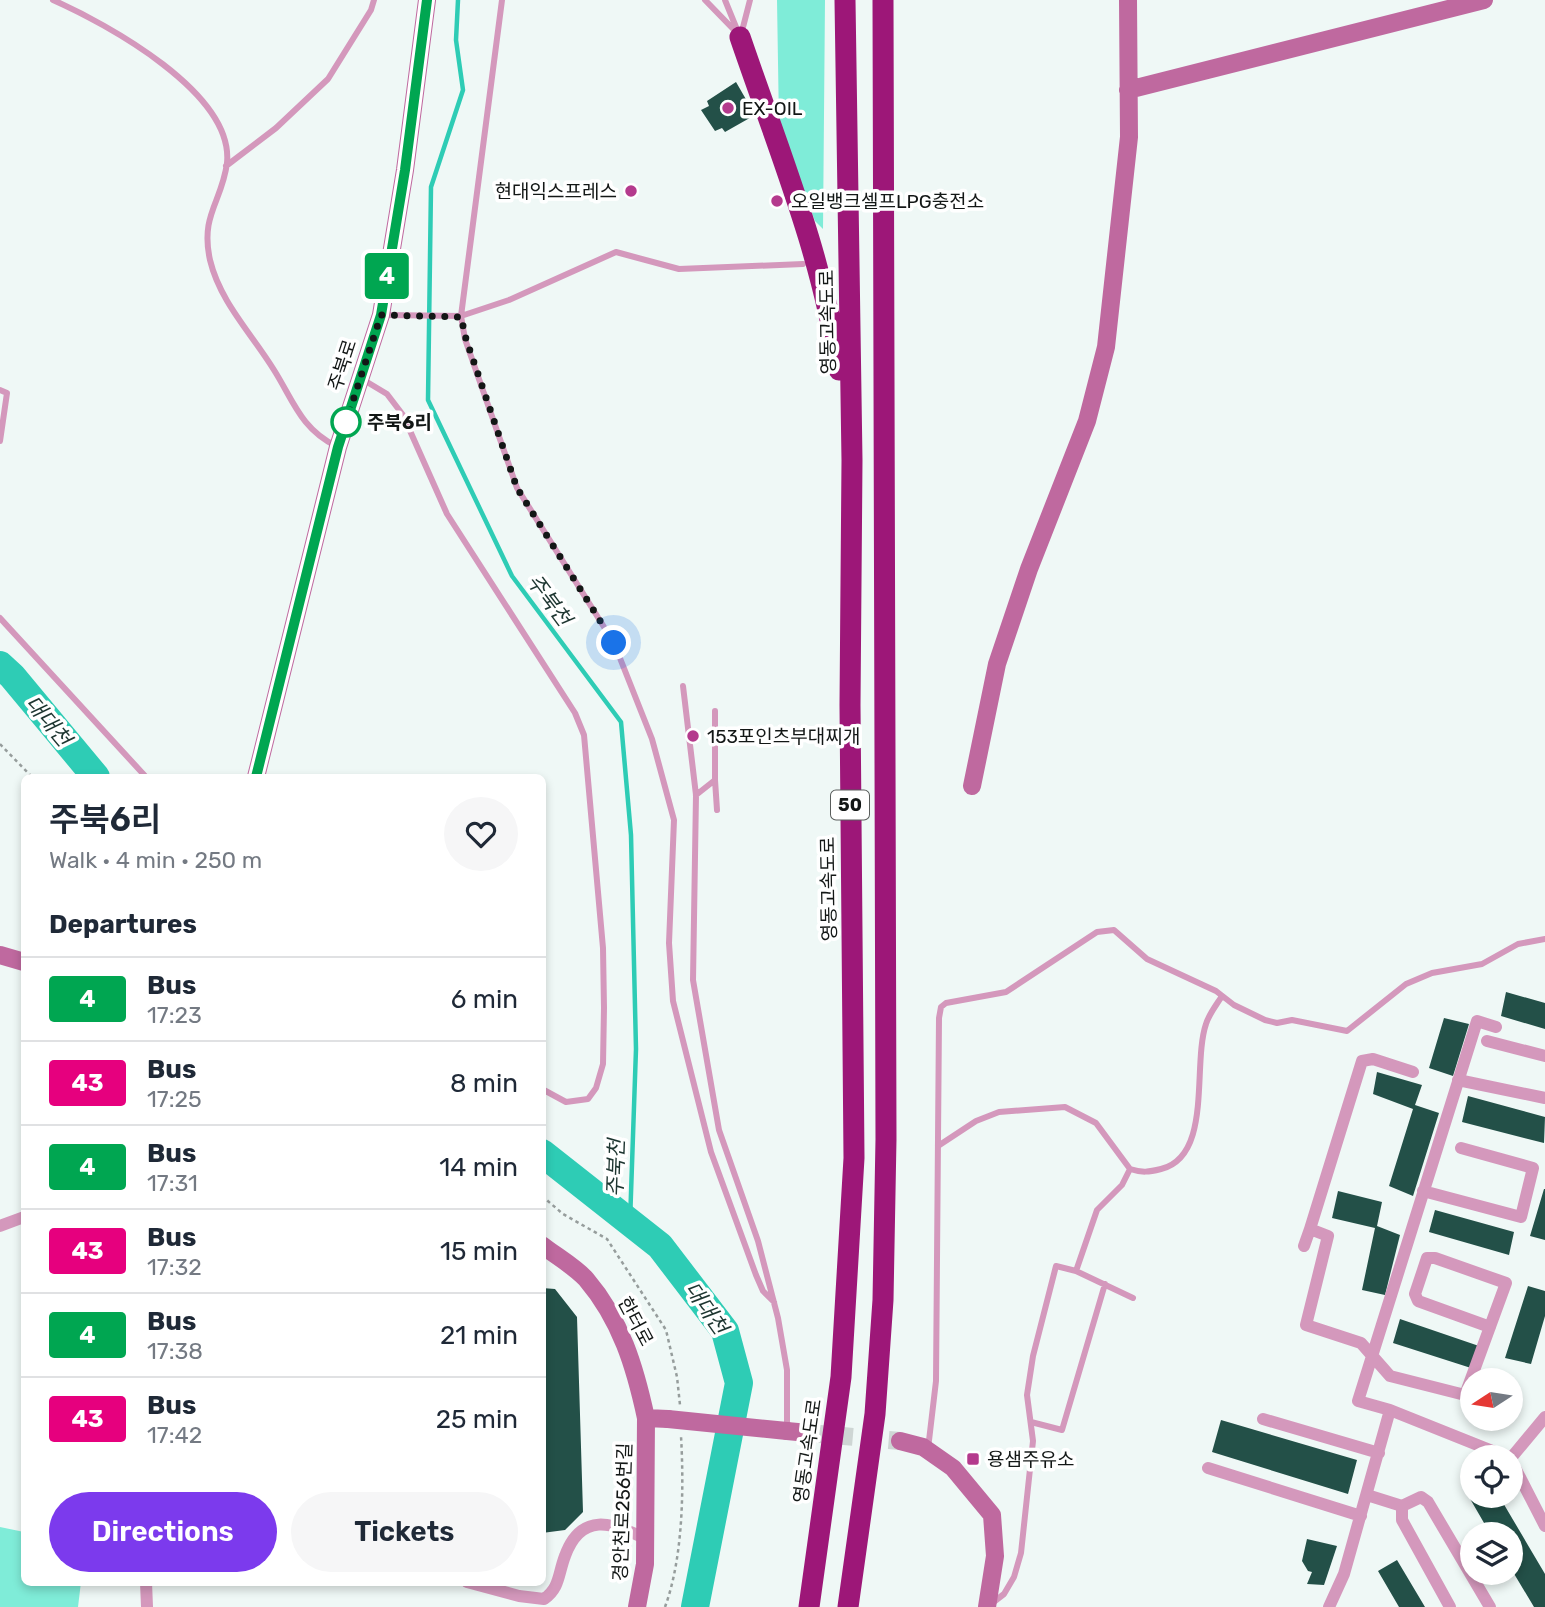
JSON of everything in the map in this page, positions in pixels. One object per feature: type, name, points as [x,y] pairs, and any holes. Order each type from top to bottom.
[{"type":"highway","name":"영동고속도로","points":[[809,1607],[841,1377],[854,1158],[849,705],[852,460],[845,0]]},
{"type":"highway","name":"50","points":[[848,1607],[875,1414],[883,1286],[886,1139],[883,0]]},
{"type":"highway","points":[[740,37],[832,318],[852,460]]},
{"type":"street","name":"주북로","points":[[257,774],[338,447],[360,378],[388,316],[427,0]]},
{"type":"street","points":[[972,786],[997,664],[1029,569],[1087,421],[1106,347],[1129,137],[1128,0]]},
{"type":"street","points":[[1128,90],[1483,0]]},
{"type":"street","points":[[0,955],[21,961]]},
{"type":"street","points":[[1478,1445],[1390,1410],[1358,1402],[1370,1355],[1477,1021],[1496,1027]]},
{"type":"street","points":[[1487,1041],[1545,1056]]},
{"type":"street","points":[[1304,1245],[1362,1060],[1373,1059],[1413,1072]]},
{"type":"street","points":[[1458,1080],[1545,1098]]},
{"type":"street","points":[[1423,1191],[1521,1217],[1533,1168],[1461,1148]]},
{"type":"street","points":[[0,1226],[21,1218]]},
{"type":"street","points":[[1310,1228],[1328,1236],[1306,1325],[1361,1343],[1390,1376],[1465,1395],[1490,1327],[1506,1283],[1435,1258],[1427,1258],[1415,1294],[1418,1301],[1490,1327]]},
{"type":"street","name":"한터로","points":[[546,1248],[584,1277],[610,1311],[634,1363],[646,1418]]},
{"type":"street","points":[[1334,1604],[1390,1410]]},
{"type":"street","points":[[1521,1445],[1545,1417]]},
{"type":"street","points":[[646,1418],[808,1433]]},
{"type":"street","name":"경안천로256번길","points":[[637,1607],[645,1564],[646,1418]]},
{"type":"street","points":[[1263,1419],[1378,1453]]},
{"type":"street","points":[[900,1441],[928,1451],[953,1468],[992,1515],[995,1556],[987,1607]]},
{"type":"street","points":[[1208,1468],[1361,1516]]},
{"type":"street","points":[[1523,1483],[1545,1526]]},
{"type":"street","points":[[1367,1495],[1402,1506],[1421,1497],[1428,1502],[1490,1607]]},
{"type":"street","points":[[1402,1506],[1402,1520],[1450,1607]]},
{"type":"street","points":[[482,1586],[519,1596],[544,1599],[555,1591],[565,1555],[581,1531],[599,1523],[623,1528],[646,1539]]},
{"type":"street","points":[[146,1586],[148,1607]]},
{"type":"lane","points":[[53,0],[89,16],[197,93],[216,120],[227,150],[226,166],[205,232],[219,287],[274,369],[301,416],[317,437],[338,447]]},
{"type":"lane","points":[[226,166],[276,128],[328,79],[371,10],[374,0]]},
{"type":"lane","points":[[502,0],[461,317],[517,488],[614,643],[652,739],[674,820],[669,943],[673,1001],[711,1152],[756,1275],[763,1291],[774,1302]]},
{"type":"lane","points":[[705,0],[740,37]]},
{"type":"lane","points":[[725,0],[740,37]]},
{"type":"lane","points":[[740,37],[750,0]]},
{"type":"lane","points":[[388,316],[461,317],[509,300],[616,252],[679,269],[803,264]]},
{"type":"lane","points":[[360,378],[387,394],[403,415],[447,514],[575,713],[584,735],[603,948],[603,1063],[596,1088],[588,1100],[566,1102],[546,1091]]},
{"type":"lane","points":[[0,390],[7,393],[0,441]]},
{"type":"lane","points":[[0,618],[143,774]]},
{"type":"lane","points":[[683,686],[696,795],[693,980],[719,1130],[758,1241],[774,1302],[788,1370],[787,1431]]},
{"type":"lane","points":[[715,711],[717,810]]},
{"type":"lane","points":[[696,795],[715,780]]},
{"type":"lane","points":[[928,1451],[936,1381],[941,1007],[946,1003],[1006,992],[1097,932],[1114,930],[1147,959],[1265,1020],[1278,1023],[1292,1020],[1347,1031],[1406,984],[1432,973],[1482,964],[1518,944],[1545,939]]},
{"type":"lane","points":[[938,1146],[976,1121],[999,1112],[1065,1107],[1096,1123],[1130,1169],[1152,1172],[1173,1167],[1185,1156],[1194,1139],[1199,1061],[1206,1022],[1222,996]]},
{"type":"lane","points":[[1076,1271],[1097,1210],[1122,1185],[1130,1169]]},
{"type":"lane","points":[[987,1607],[1004,1594],[1014,1577],[1021,1553],[1033,1441],[1027,1395],[1056,1266],[1076,1271],[1133,1298]]},
{"type":"lane","points":[[1031,1422],[1062,1430],[1105,1284]]},
{"type":"path","points":[[0,744],[29,774]]},
{"type":"green space","points":[[777,0],[825,0],[823,229],[815,221],[779,125]]},
{"type":"green space","points":[[0,1527],[21,1531],[21,1586],[81,1586],[78,1607],[0,1607]]},
{"type":"building","name":"EX-OIL","points":[[736,82],[755,115],[725,132],[722,128],[715,131],[701,110],[709,106],[707,101]]},
{"type":"building","points":[[1506,992],[1545,1003],[1545,1029],[1501,1016]]},
{"type":"building","points":[[1444,1018],[1469,1024],[1453,1076],[1429,1068]]},
{"type":"building","points":[[1377,1072],[1422,1085],[1415,1105],[1439,1113],[1413,1196],[1389,1186],[1413,1109],[1373,1094]]},
{"type":"building","points":[[1468,1096],[1545,1117],[1544,1143],[1462,1122]]},
{"type":"building","points":[[1545,1189],[1545,1240],[1530,1236]]},
{"type":"building","points":[[1338,1191],[1382,1202],[1377,1226],[1400,1235],[1385,1295],[1362,1290],[1375,1228],[1332,1218]]},
{"type":"building","points":[[1435,1210],[1514,1232],[1509,1255],[1429,1232]]},
{"type":"building","points":[[1528,1286],[1545,1291],[1545,1316],[1531,1364],[1505,1358]]},
{"type":"building","points":[[546,1288],[555,1289],[577,1317],[583,1512],[565,1530],[546,1532]]},
{"type":"building","points":[[1400,1319],[1479,1346],[1471,1368],[1393,1343]]},
{"type":"building","points":[[1221,1420],[1357,1460],[1348,1494],[1212,1452]]},
{"type":"building","points":[[1475,1508],[1506,1508],[1514,1522],[1483,1522]]},
{"type":"building","points":[[1523,1537],[1545,1574],[1545,1607],[1534,1607],[1521,1585],[1523,1585]]},
{"type":"building","points":[[1307,1539],[1337,1546],[1324,1585],[1307,1584],[1312,1572],[1308,1571],[1302,1561]]},
{"type":"building","points":[[1397,1560],[1425,1607],[1399,1607],[1378,1571]]},
{"type":"waterway","name":"주북천","points":[[458,0],[456,40],[463,90],[431,187],[428,400],[512,576],[621,722],[631,835],[636,1049],[630,1222]]},
{"type":"waterway","name":"대대천","points":[[0,665],[94,774]]},
{"type":"waterway","name":"대대천","points":[[546,1156],[660,1246],[725,1331],[739,1383],[695,1607]]},
{"type":"tunnel","points":[[808,1433],[900,1441]]},
{"type":"bus line","name":"4","points":[[257,774],[265,751],[338,447],[381,315],[405,170],[427,0]]},
{"type":"place","name":"EX-OIL","points":[[728,108]]},
{"type":"place","name":"현대익스프레스","points":[[631,191]]},
{"type":"place","name":"오일뱅크셀프LPG충전소","points":[[777,201]]},
{"type":"place","name":"주북6리","points":[[346,422]]},
{"type":"place","name":"153포인츠부대찌개","points":[[693,736]]},
{"type":"place","name":"용샘주유소","points":[[973,1459]]},
{"type":"route","points":[[346,422],[345,424],[381,315],[461,317],[517,488],[614,643]]}]
